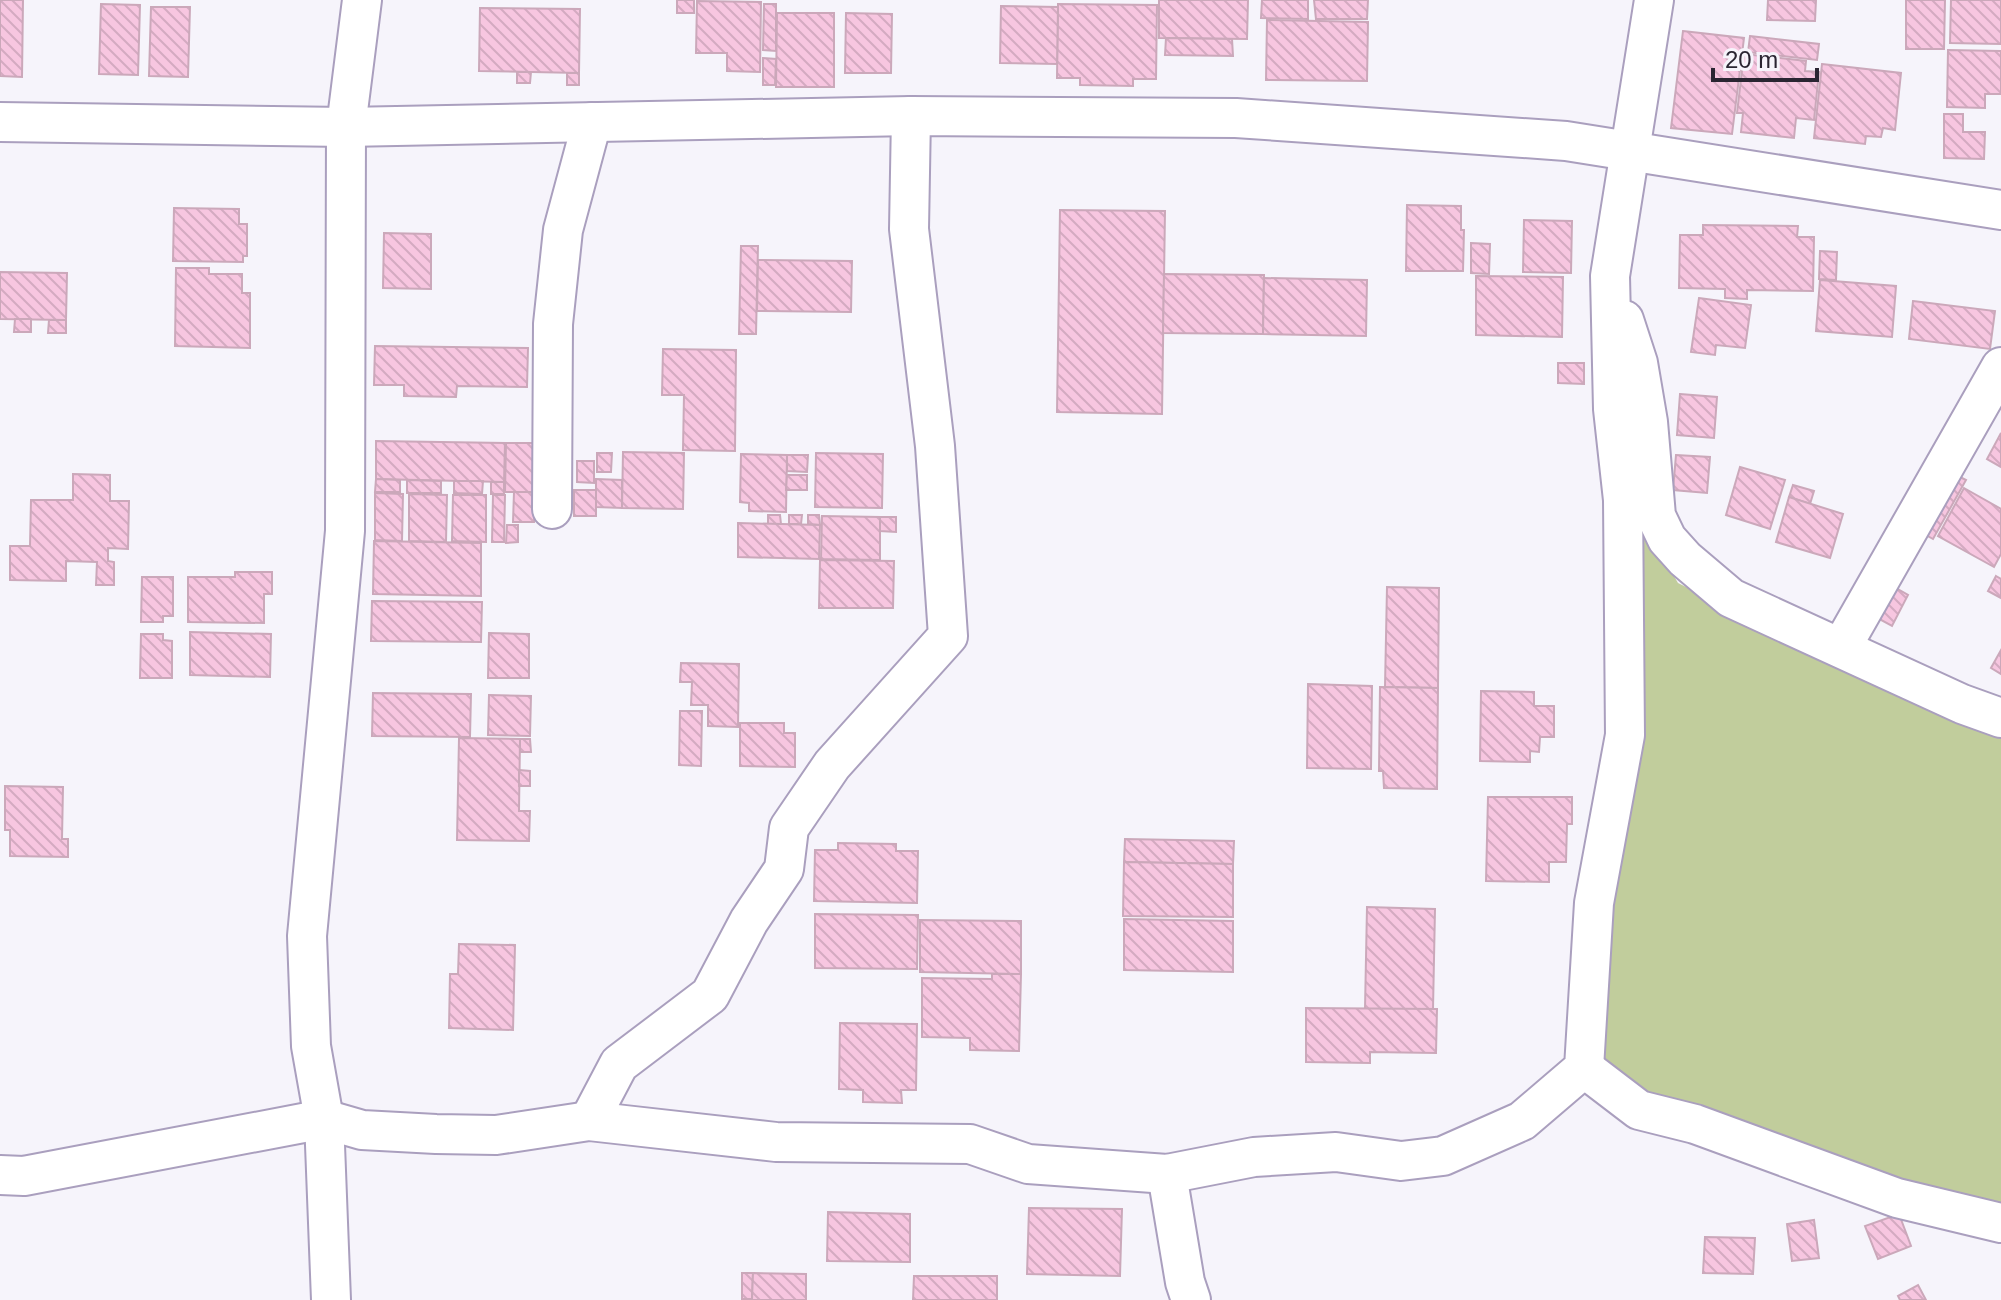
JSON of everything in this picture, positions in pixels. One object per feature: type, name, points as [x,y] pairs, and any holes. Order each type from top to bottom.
[{"type":"street","points":[[331,1300],[324,1119],[311,1046],[307,936],[345,531],[346,127],[362,0]]},
{"type":"street","points":[[0,1175],[24,1176],[324,1119],[362,1130],[496,1135],[589,1121],[776,1142],[970,1144],[1028,1164],[1167,1174],[1254,1157],[1336,1152],[1401,1161],[1443,1156],[1522,1121],[1584,1068],[1594,903],[1625,735],[1623,500],[1613,409],[1610,276],[1654,0]]},
{"type":"street","points":[[0,122],[346,127],[911,116],[1236,118],[1566,141],[2001,210]]},
{"type":"street","points":[[589,1121],[619,1064],[710,995],[749,921],[784,869],[789,828],[832,765],[948,636],[935,446],[909,229],[911,116]]},
{"type":"street","points":[[552,509],[554,309],[563,230],[592,122]]},
{"type":"street","points":[[1610,276],[1638,363],[1648,422],[1656,516],[1667,539],[1685,559],[1731,598],[1962,704],[2001,718]]},
{"type":"street","points":[[1841,648],[2001,367]]},
{"type":"street","points":[[1584,1068],[1639,1110],[1695,1124],[1897,1198],[2001,1223]]},
{"type":"street","points":[[1167,1174],[1185,1282],[1191,1300]]},
{"type":"green space","points":[[1637,513],[1678,583],[1854,671],[2001,729],[2001,1211],[1928,1195],[1648,1096],[1597,1059]]},
{"type":"building","points":[[0,0],[23,0],[22,77],[0,76]]},
{"type":"building","points":[[677,0],[694,0],[694,13],[677,13]]},
{"type":"building","points":[[1159,0],[1248,0],[1247,39],[1159,38]]},
{"type":"building","points":[[1262,0],[1308,0],[1308,19],[1261,18]]},
{"type":"building","points":[[1314,0],[1368,0],[1367,19],[1316,19]]},
{"type":"building","points":[[1768,0],[1816,0],[1815,21],[1767,20]]},
{"type":"building","points":[[1906,0],[1945,0],[1944,49],[1906,49]]},
{"type":"building","points":[[1951,0],[2001,0],[2001,44],[1950,43]]},
{"type":"building","points":[[697,1],[761,2],[760,72],[727,71],[727,53],[696,53]]},
{"type":"building","points":[[101,4],[140,5],[138,75],[99,74]]},
{"type":"building","points":[[764,4],[776,4],[776,51],[763,50]]},
{"type":"building","points":[[1058,4],[1157,5],[1156,79],[1133,79],[1133,86],[1080,85],[1080,78],[1057,78]]},
{"type":"building","points":[[1001,6],[1058,7],[1057,64],[1000,63]]},
{"type":"building","points":[[151,7],[190,7],[188,77],[149,76]]},
{"type":"building","points":[[480,8],[580,9],[579,73],[479,71]]},
{"type":"building","points":[[777,13],[834,13],[834,87],[776,87]]},
{"type":"building","points":[[846,13],[892,14],[891,73],[845,73]]},
{"type":"building","points":[[1267,20],[1368,22],[1367,81],[1266,80]]},
{"type":"building","points":[[1683,31],[1744,38],[1732,134],[1671,128]]},
{"type":"building","points":[[1750,36],[1819,44],[1817,60],[1748,52]]},
{"type":"building","points":[[1166,38],[1232,39],[1233,56],[1165,55]]},
{"type":"building","points":[[1948,50],[2001,51],[2001,94],[1985,94],[1985,108],[1947,107]]},
{"type":"building","points":[[1744,54],[1806,61],[1805,71],[1819,72],[1814,120],[1796,118],[1794,138],[1741,132],[1743,113],[1737,113]]},
{"type":"building","points":[[763,58],[776,59],[775,85],[763,85]]},
{"type":"building","points":[[1822,64],[1901,73],[1895,130],[1883,128],[1881,137],[1866,136],[1865,144],[1814,138]]},
{"type":"building","points":[[517,72],[531,72],[530,83],[517,83]]},
{"type":"building","points":[[567,73],[579,73],[579,85],[567,85]]},
{"type":"building","points":[[1944,114],[1963,114],[1963,132],[1985,132],[1984,159],[1944,158]]},
{"type":"building","points":[[1407,205],[1461,206],[1463,271],[1406,271]]},
{"type":"building","points":[[174,208],[239,209],[239,224],[247,224],[247,256],[243,256],[243,262],[173,261]]},
{"type":"building","points":[[1060,210],[1165,211],[1162,414],[1057,412]]},
{"type":"building","points":[[1524,220],[1572,221],[1571,273],[1523,272]]},
{"type":"building","points":[[1703,225],[1798,226],[1797,237],[1814,237],[1813,291],[1747,290],[1747,299],[1725,298],[1725,289],[1679,288],[1680,235],[1703,235]]},
{"type":"building","points":[[384,233],[431,234],[431,289],[383,288]]},
{"type":"building","points":[[1471,243],[1490,244],[1489,274],[1471,273]]},
{"type":"building","points":[[741,246],[758,246],[756,334],[739,334]]},
{"type":"building","points":[[1820,251],[1837,252],[1836,280],[1819,279]]},
{"type":"building","points":[[758,260],[852,261],[851,312],[757,311]]},
{"type":"building","points":[[176,268],[209,268],[209,274],[242,274],[242,293],[250,293],[250,348],[175,346]]},
{"type":"building","points":[[0,272],[67,273],[66,320],[0,319]]},
{"type":"building","points":[[1164,274],[1264,275],[1263,334],[1163,333]]},
{"type":"building","points":[[1476,276],[1563,277],[1562,337],[1476,335]]},
{"type":"building","points":[[1264,278],[1367,280],[1366,336],[1263,334]]},
{"type":"building","points":[[1820,280],[1896,286],[1892,337],[1816,331]]},
{"type":"building","points":[[1699,298],[1751,305],[1745,348],[1716,345],[1715,355],[1691,352]]},
{"type":"building","points":[[1913,301],[1995,311],[1990,349],[1909,339]]},
{"type":"building","points":[[15,319],[31,319],[31,332],[14,332]]},
{"type":"building","points":[[49,320],[66,320],[66,333],[48,333]]},
{"type":"building","points":[[375,346],[528,348],[527,387],[457,386],[456,397],[404,396],[404,385],[374,385]]},
{"type":"building","points":[[663,349],[736,350],[735,451],[683,450],[684,395],[662,395]]},
{"type":"building","points":[[1558,363],[1584,363],[1584,384],[1558,383]]},
{"type":"building","points":[[1680,394],[1717,397],[1714,438],[1677,435]]},
{"type":"building","points":[[2001,433],[2001,467],[1987,459]]},
{"type":"building","points":[[376,441],[505,443],[504,482],[376,479]]},
{"type":"building","points":[[506,443],[535,443],[535,492],[505,492]]},
{"type":"building","points":[[623,452],[684,453],[683,509],[622,508]]},
{"type":"building","points":[[597,453],[612,453],[611,472],[597,472]]},
{"type":"building","points":[[816,453],[883,454],[882,508],[815,507]]},
{"type":"building","points":[[741,454],[787,455],[786,512],[749,511],[749,503],[740,502]]},
{"type":"building","points":[[787,455],[808,455],[807,472],[787,471]]},
{"type":"building","points":[[1676,455],[1710,457],[1707,493],[1673,490]]},
{"type":"building","points":[[577,461],[594,461],[594,483],[577,482]]},
{"type":"building","points":[[1740,467],[1785,480],[1770,529],[1726,515]]},
{"type":"building","points":[[1950,472],[1966,480],[1933,539],[1917,530]]},
{"type":"building","points":[[73,474],[110,475],[110,501],[129,501],[128,549],[108,548],[108,561],[114,562],[114,585],[96,585],[97,562],[66,561],[66,581],[10,580],[10,546],[30,546],[31,500],[73,500]]},
{"type":"building","points":[[787,475],[807,475],[807,490],[786,490]]},
{"type":"building","points":[[376,479],[400,480],[400,492],[375,492]]},
{"type":"building","points":[[596,479],[622,480],[622,508],[596,507]]},
{"type":"building","points":[[407,480],[441,481],[441,493],[407,493]]},
{"type":"building","points":[[454,481],[483,481],[482,494],[454,493]]},
{"type":"building","points":[[491,482],[504,482],[504,494],[491,494]]},
{"type":"building","points":[[1793,485],[1814,491],[1810,504],[1789,497]]},
{"type":"building","points":[[1964,488],[2001,509],[2001,554],[1994,567],[1938,536]]},
{"type":"building","points":[[574,490],[596,490],[596,516],[574,516]]},
{"type":"building","points":[[514,492],[535,492],[534,522],[513,522]]},
{"type":"building","points":[[375,493],[403,494],[402,541],[375,540]]},
{"type":"building","points":[[409,494],[447,495],[446,542],[409,541]]},
{"type":"building","points":[[453,495],[486,495],[486,542],[452,541]]},
{"type":"building","points":[[493,495],[505,495],[504,542],[492,542]]},
{"type":"building","points":[[1789,497],[1843,514],[1830,558],[1776,542]]},
{"type":"building","points":[[768,515],[780,515],[781,524],[768,524]]},
{"type":"building","points":[[789,515],[802,515],[801,524],[789,524]]},
{"type":"building","points":[[808,515],[819,515],[820,525],[808,524]]},
{"type":"building","points":[[822,516],[880,517],[880,560],[821,559]]},
{"type":"building","points":[[880,517],[896,517],[896,532],[880,531]]},
{"type":"building","points":[[738,523],[820,525],[819,559],[738,557]]},
{"type":"building","points":[[507,525],[518,525],[518,542],[506,543]]},
{"type":"building","points":[[374,541],[481,543],[481,596],[373,594]]},
{"type":"building","points":[[820,560],[894,561],[893,608],[819,608]]},
{"type":"building","points":[[235,572],[272,572],[272,594],[264,594],[264,623],[188,622],[188,577],[235,577]]},
{"type":"building","points":[[1996,576],[2001,579],[2001,598],[1988,591]]},
{"type":"building","points":[[142,577],[173,577],[173,616],[163,616],[163,622],[141,622]]},
{"type":"building","points":[[1889,584],[1908,595],[1892,626],[1872,615]]},
{"type":"building","points":[[1387,587],[1439,588],[1438,688],[1385,687]]},
{"type":"building","points":[[372,601],[482,602],[481,642],[371,641]]},
{"type":"building","points":[[190,632],[271,634],[270,677],[190,675]]},
{"type":"building","points":[[489,633],[529,634],[529,678],[488,678]]},
{"type":"building","points":[[141,634],[163,634],[163,640],[172,641],[172,678],[140,678]]},
{"type":"building","points":[[2001,650],[2001,674],[1991,668]]},
{"type":"building","points":[[681,663],[739,664],[738,727],[708,726],[708,705],[691,705],[692,682],[680,682]]},
{"type":"building","points":[[1308,684],[1372,686],[1371,769],[1307,768]]},
{"type":"building","points":[[1380,687],[1438,688],[1437,789],[1384,788],[1383,771],[1379,771]]},
{"type":"building","points":[[1481,691],[1534,692],[1534,706],[1554,706],[1554,737],[1540,737],[1539,752],[1530,751],[1530,762],[1480,761]]},
{"type":"building","points":[[373,693],[471,694],[470,737],[372,736]]},
{"type":"building","points":[[489,695],[531,696],[530,736],[488,735]]},
{"type":"building","points":[[680,711],[702,711],[701,766],[679,765]]},
{"type":"building","points":[[740,723],[784,723],[784,733],[795,733],[795,767],[740,766]]},
{"type":"building","points":[[459,738],[520,739],[519,811],[530,811],[529,841],[457,840]]},
{"type":"building","points":[[520,739],[530,739],[531,752],[520,752]]},
{"type":"building","points":[[519,770],[530,771],[530,786],[519,786]]},
{"type":"building","points":[[5,786],[63,787],[62,839],[68,839],[68,857],[10,856],[10,830],[5,830]]},
{"type":"building","points":[[1488,797],[1572,797],[1572,824],[1567,824],[1566,862],[1549,862],[1549,882],[1486,881]]},
{"type":"building","points":[[1125,839],[1234,841],[1233,864],[1124,862]]},
{"type":"building","points":[[838,843],[896,844],[896,851],[918,851],[917,903],[814,901],[815,850],[838,850]]},
{"type":"building","points":[[1124,862],[1233,864],[1233,917],[1123,916]]},
{"type":"building","points":[[1367,907],[1435,909],[1433,1009],[1365,1009]]},
{"type":"building","points":[[815,914],[918,915],[917,969],[815,968]]},
{"type":"building","points":[[1124,919],[1233,921],[1233,972],[1124,970]]},
{"type":"building","points":[[920,920],[1021,921],[1021,974],[920,972]]},
{"type":"building","points":[[459,944],[515,945],[513,1030],[449,1028],[450,974],[458,974]]},
{"type":"building","points":[[992,974],[1021,974],[1019,1051],[970,1050],[970,1038],[922,1037],[922,978],[992,979]]},
{"type":"building","points":[[1306,1008],[1437,1009],[1436,1053],[1370,1052],[1370,1063],[1306,1062]]},
{"type":"building","points":[[840,1023],[917,1024],[916,1090],[901,1090],[902,1103],[863,1102],[863,1090],[839,1089]]},
{"type":"building","points":[[1029,1208],[1122,1209],[1120,1276],[1027,1274]]},
{"type":"building","points":[[828,1212],[910,1214],[910,1262],[827,1261]]},
{"type":"building","points":[[1899,1214],[1911,1246],[1878,1259],[1865,1226]]},
{"type":"building","points":[[1814,1220],[1819,1258],[1792,1261],[1787,1224]]},
{"type":"building","points":[[1705,1237],[1755,1238],[1753,1274],[1703,1273]]},
{"type":"building","points":[[742,1273],[753,1273],[752,1299],[742,1299]]},
{"type":"building","points":[[753,1273],[806,1274],[806,1300],[752,1300]]},
{"type":"building","points":[[914,1276],[997,1276],[997,1300],[913,1300]]},
{"type":"building","points":[[1918,1285],[1926,1300],[1900,1300],[1898,1296]]}]
